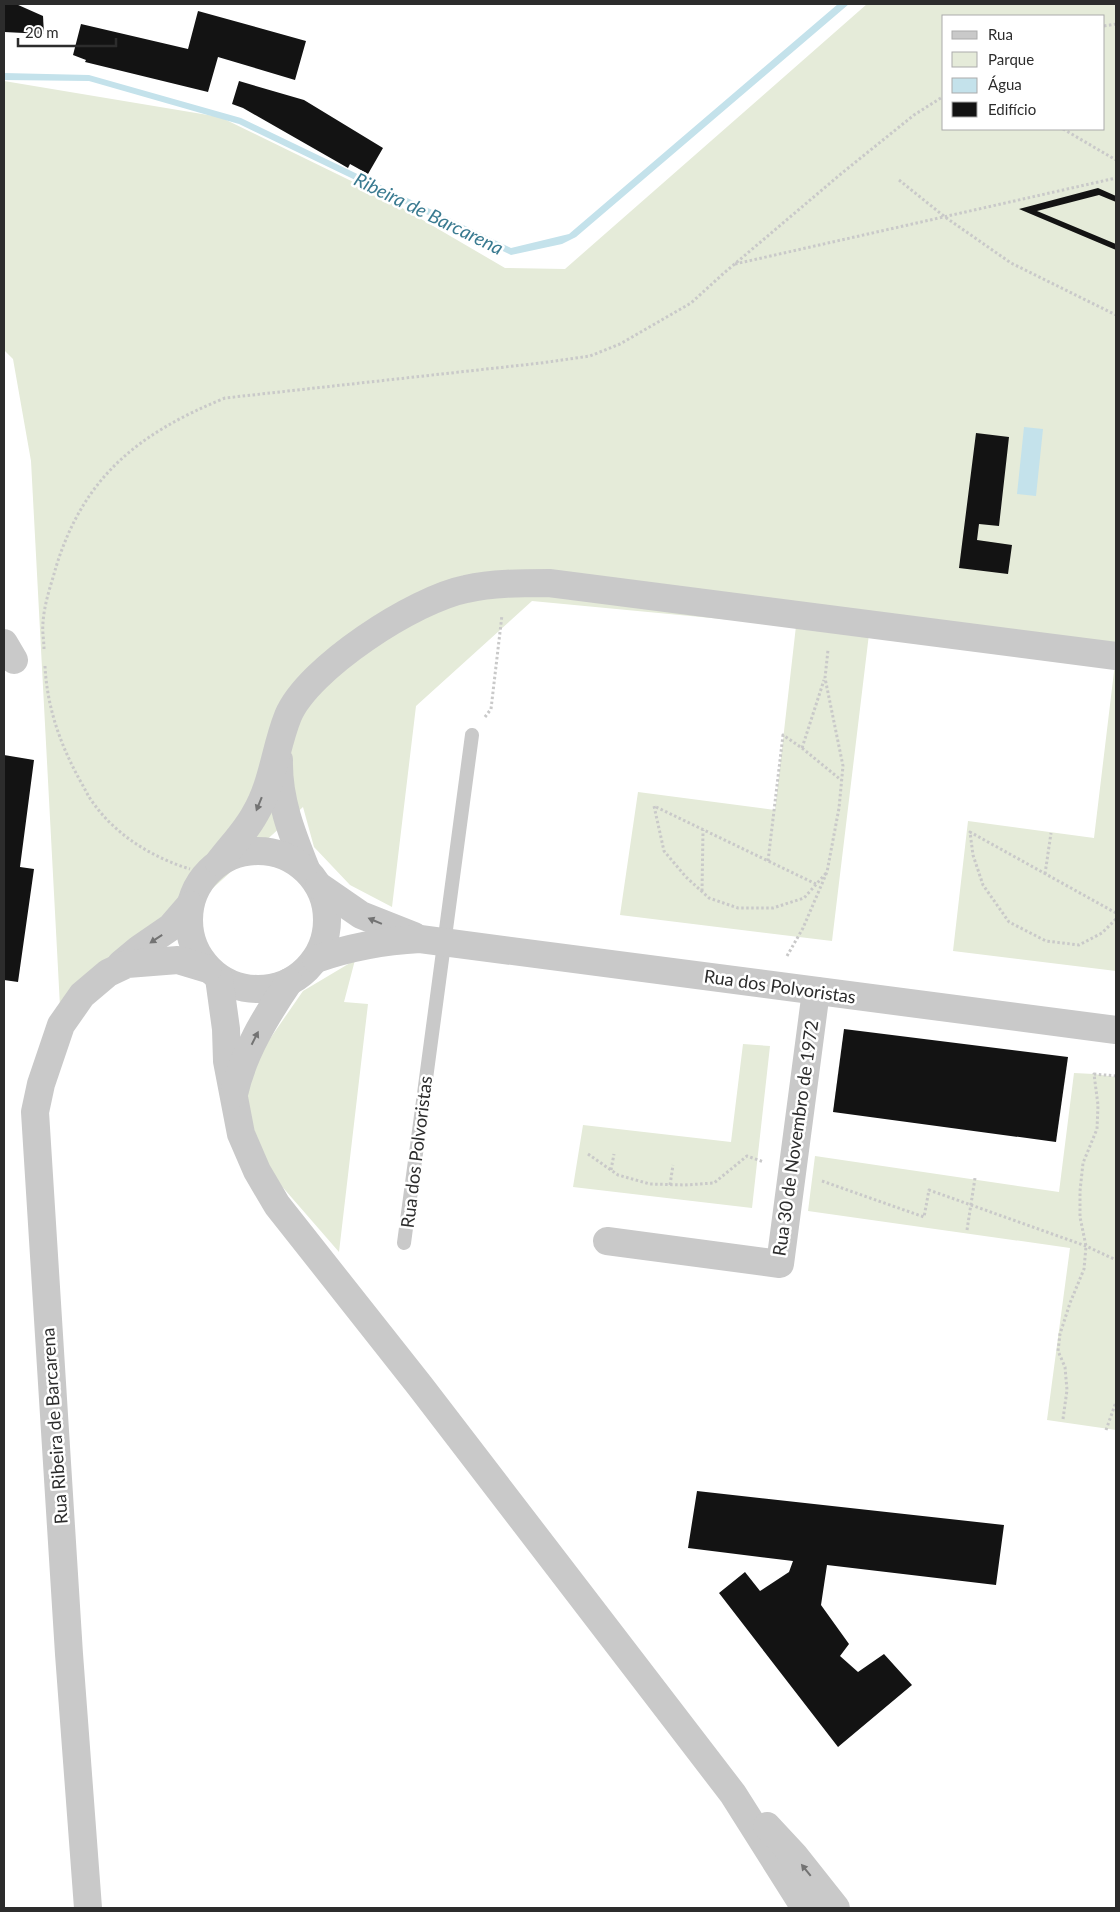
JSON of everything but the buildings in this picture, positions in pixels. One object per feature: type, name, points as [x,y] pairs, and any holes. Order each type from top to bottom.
[{"type":"street","points":[[280,741],[280,784],[291,833],[326,904],[327,923],[324,942],[316,959],[304,972],[289,982],[272,989],[254,990],[236,986],[214,974],[198,955],[190,939],[188,922],[195,888],[256,813],[268,782],[280,741],[288,715],[308,685],[340,658],[392,620],[431,600],[464,589],[506,583],[549,583],[1116,656]]},
{"type":"street","points":[[212,868],[240,852],[264,850],[286,856],[312,878]]},
{"type":"street","name":"Rua dos Polvoristas","points":[[312,878],[361,915],[432,941]]},
{"type":"street","name":"Rua Ribeira de Barcarena","points":[[115,970],[139,949],[171,927],[190,905]]},
{"type":"street","name":"Rua dos Polvoristas","points":[[316,959],[341,950],[371,944],[432,941],[1116,1030]]},
{"type":"street","name":"Rua Ribeira de Barcarena","points":[[88,1908],[69,1654],[35,1112],[41,1084],[62,1024],[82,995],[108,973],[127,964],[178,960],[214,974]]},
{"type":"street","points":[[214,974],[225,1022],[227,1062],[241,1134],[257,1172],[277,1205],[420,1386],[734,1794],[805,1908]]},
{"type":"street","points":[[233,1100],[236,1083],[252,1042],[289,982]]},
{"type":"street","name":"Rua 30 de Novembro de 1972","points":[[607,1241],[780,1264],[816,991]]},
{"type":"street","points":[[734,1794],[763,1821],[794,1855],[836,1908]]},
{"type":"lane","name":"Rua dos Polvoristas","points":[[404,1243],[432,941],[472,735]]},
{"type":"path","points":[[212,868],[164,860],[142,847],[114,826],[94,804],[74,770],[62,744],[50,708],[46,676],[44,614],[60,553],[74,520],[96,485],[128,452],[159,429],[195,410],[225,398],[541,363],[590,356],[620,344],[692,303],[734,264],[914,115],[942,97]]},
{"type":"path","points":[[1065,130],[1116,160]]},
{"type":"path","points":[[734,264],[1116,178]]},
{"type":"path","points":[[899,180],[945,217],[1012,263],[1116,315]]},
{"type":"path","points":[[472,735],[491,709],[506,583]]},
{"type":"path","points":[[802,748],[825,678],[832,620]]},
{"type":"path","points":[[771,985],[803,928],[828,872],[839,808],[843,766],[825,678]]},
{"type":"path","points":[[768,861],[783,735],[842,780]]},
{"type":"path","points":[[816,884],[654,806],[664,851],[686,877],[709,898],[738,908],[773,908],[804,898],[828,872]]},
{"type":"path","points":[[702,892],[703,830]]},
{"type":"path","points":[[1116,914],[970,832],[972,855],[983,885],[1009,922],[1046,941],[1079,945],[1102,934],[1116,919]]},
{"type":"path","points":[[1045,874],[1051,833]]},
{"type":"path","points":[[1063,1419],[1068,1390],[1065,1367],[1058,1351],[1060,1334],[1084,1269],[1086,1246],[1080,1217],[1080,1191],[1083,1163],[1098,1130],[1098,1105],[1094,1074],[1116,1076]]},
{"type":"path","points":[[588,1154],[618,1175],[650,1184],[714,1183],[747,1156],[924,1217],[929,1190],[1086,1246],[1116,1260]]},
{"type":"path","points":[[611,1170],[614,1154]]},
{"type":"path","points":[[670,1184],[673,1165]]},
{"type":"path","points":[[968,1230],[975,1178]]},
{"type":"path","points":[[1106,1430],[1116,1402]]},
{"type":"green space","points":[[867,4],[1116,4],[1116,655],[869,634],[832,941],[620,915],[638,792],[775,810],[796,626],[532,601],[416,706],[392,907],[350,885],[314,847],[303,807],[61,1025],[31,461],[13,359],[4,350],[4,81],[220,117],[380,195],[505,268],[565,269]]},
{"type":"green space","points":[[1116,655],[1116,971],[953,951],[968,821],[1094,838]]},
{"type":"green space","points":[[355,960],[344,1002],[368,1004],[339,1252],[272,1175],[244,1107],[258,1056],[303,991]]},
{"type":"green space","points":[[743,1044],[770,1046],[752,1208],[573,1187],[583,1125],[731,1142]]},
{"type":"green space","points":[[1074,1073],[1116,1077],[1116,1430],[1047,1420],[1070,1248],[808,1211],[815,1156],[1059,1192]]},
{"type":"water","name":"Ribeira de Barcarena","points":[[838,4],[849,4],[576,237],[562,244],[511,255],[239,124],[89,81],[4,80],[4,73],[89,75],[241,118],[511,248],[569,234]]},
{"type":"water","points":[[1024,427],[1043,429],[1036,496],[1017,494]]}]
